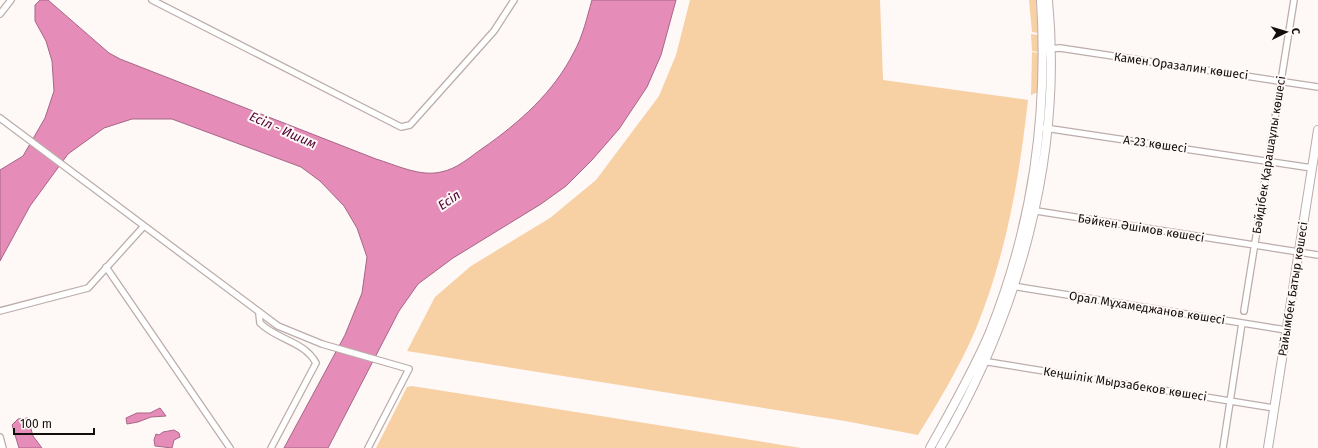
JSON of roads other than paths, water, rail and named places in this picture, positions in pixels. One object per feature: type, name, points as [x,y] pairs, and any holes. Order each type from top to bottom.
[{"type":"street","points":[[0,14],[11,0]]},
{"type":"street","points":[[152,0],[401,127],[410,125],[489,37],[514,0]]},
{"type":"street","points":[[1041,0],[1047,48]]},
{"type":"street","points":[[940,448],[986,362],[1011,286],[1031,210],[1044,128],[1048,0]]},
{"type":"street","name":"Бәйдібек Қарашаұлы көшесі","points":[[1244,311],[1294,0]]},
{"type":"street","name":"Камен Оразалин көшесі","points":[[1047,48],[1068,49],[1318,87]]},
{"type":"street","points":[[0,118],[259,314],[278,326],[322,344],[409,369],[368,448]]},
{"type":"street","name":"А-23 көшесі","points":[[1044,128],[1312,168]]},
{"type":"street","name":"Райымбек Батыр көшесі","points":[[1268,448],[1318,130]]},
{"type":"street","name":"Бәйкен Әшімов көшесі","points":[[1031,210],[1318,254]]},
{"type":"street","points":[[0,311],[88,288],[144,226]]},
{"type":"street","points":[[106,267],[230,448]]},
{"type":"street","points":[[930,448],[976,360],[1011,286]]},
{"type":"street","name":"Орал Мұхамеджанов көшесі","points":[[1011,286],[1286,330]]},
{"type":"street","points":[[259,314],[260,323],[268,331],[301,346],[311,354],[316,363],[271,448]]},
{"type":"street","points":[[1222,448],[1242,323]]},
{"type":"street","name":"Кеңшілік Мырзабеков көшесі","points":[[976,360],[1274,408]]},
{"type":"street","points":[[0,437],[3,448]]},
{"type":"water","points":[[40,0],[48,0],[109,53],[120,59],[376,159],[416,172],[433,173],[452,168],[468,159],[510,128],[546,93],[566,67],[580,40],[592,0],[676,0],[661,55],[647,87],[619,129],[592,160],[566,186],[541,204],[453,258],[418,284],[399,311],[328,448],[284,448],[345,335],[362,293],[367,257],[357,228],[344,206],[320,181],[301,167],[172,119],[132,119],[104,128],[68,154],[30,206],[0,261],[0,170],[23,156],[45,118],[54,91],[52,61],[46,41],[35,21],[35,5]]},
{"type":"water","points":[[160,408],[166,416],[151,417],[127,424],[126,418],[137,413],[150,413]]},
{"type":"water","points":[[28,418],[33,436],[42,448],[19,448],[12,425],[18,419]]},
{"type":"water","points":[[174,430],[179,433],[180,437],[174,440],[172,448],[155,446],[154,440],[156,434],[159,435],[163,432]]},
{"type":"water label","name":"Есіл - Ишим","points":[[283,130]]},
{"type":"water label","name":"Есіл","points":[[449,200]]}]
